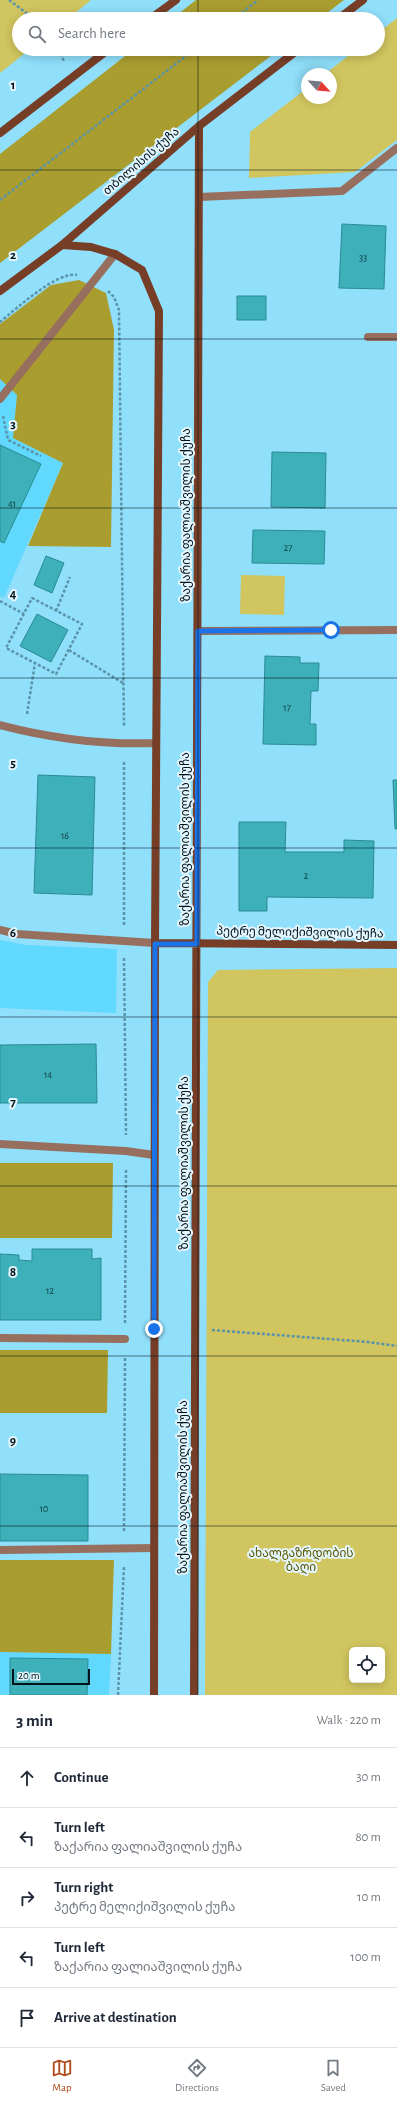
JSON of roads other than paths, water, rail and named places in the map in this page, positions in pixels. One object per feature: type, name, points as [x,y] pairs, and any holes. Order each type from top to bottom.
[{"type":"main road","points":[[160,12],[176,0]]},
{"type":"main road","points":[[347,12],[362,0]]},
{"type":"main road","points":[[0,133],[101,56]]},
{"type":"main road","name":"თბილისის ქუჩა","points":[[0,292],[62,245],[200,126],[290,56]]},
{"type":"main road","name":"ზაქარია ფალიაშვილის ქუჩა","points":[[194,1695],[200,126]]},
{"type":"main road","points":[[62,245],[91,246],[115,254],[142,270],[159,311],[154,1155],[154,1695]]},
{"type":"main road","name":"პეტრე მელიქიშვილის ქუჩა","points":[[155,944],[397,945]]},
{"type":"street","points":[[199,198],[342,191],[397,148]]},
{"type":"street","points":[[0,399],[115,254]]},
{"type":"street","points":[[368,337],[397,337]]},
{"type":"street","points":[[198,631],[397,630]]},
{"type":"street","points":[[0,725],[24,731],[124,745],[156,743]]},
{"type":"street","points":[[0,930],[17,934],[155,944]]},
{"type":"street","points":[[0,1144],[126,1150],[154,1155]]},
{"type":"street","points":[[0,1338],[125,1339]]},
{"type":"street","points":[[0,1550],[154,1548]]},
{"type":"park label","name":"ახალგაზრდობის ბაღი","points":[[301,1560]]}]
